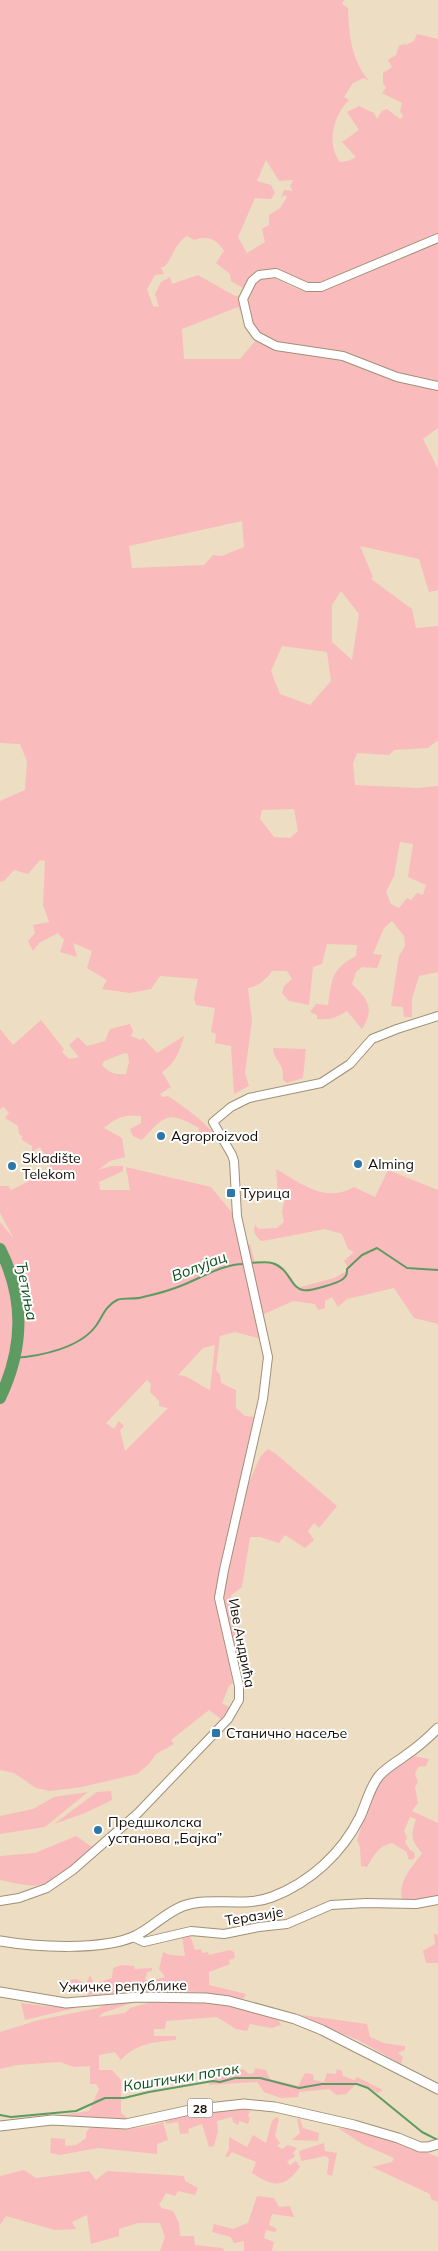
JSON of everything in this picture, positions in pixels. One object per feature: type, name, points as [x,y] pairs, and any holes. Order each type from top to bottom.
[{"type":"main road","points":[[0,1941],[27,1944],[91,1945],[112,1943],[133,1937],[170,1912],[184,1906],[202,1902],[245,1902],[267,1898],[310,1876],[334,1856],[356,1824],[378,1777],[438,1728]]},
{"type":"main road","name":"Ужичке републике","points":[[0,1992],[66,2003],[138,1997],[206,1998],[229,2001],[295,2020],[322,2030],[438,2089]]},
{"type":"main road","name":"28","points":[[0,2126],[52,2120],[126,2124],[190,2110],[244,2104],[275,2107],[354,2125],[398,2138],[420,2147],[437,2144]]},
{"type":"street","points":[[438,238],[321,287],[307,287],[276,273],[264,274],[252,281],[243,299],[249,325],[257,336],[276,346],[343,356],[397,377],[438,386]]},
{"type":"street","name":"Иве Андрића","points":[[0,1901],[19,1898],[47,1888],[73,1870],[138,1813],[228,1719],[239,1700],[238,1677],[223,1622],[219,1598],[263,1399],[268,1357],[237,1216],[232,1155],[213,1122],[231,1107],[249,1098],[321,1083],[350,1064],[372,1040],[438,1016]]},
{"type":"street","name":"Теразије","points":[[133,1937],[144,1942],[191,1931],[224,1934],[258,1927],[288,1924],[331,1905],[366,1903],[416,1904],[438,1900]]},
{"type":"shaded area","points":[[0,0],[344,0],[342,4],[348,8],[352,46],[358,64],[369,81],[364,78],[353,83],[344,97],[349,100],[343,106],[335,122],[332,138],[333,147],[340,162],[356,157],[342,142],[359,130],[347,112],[359,106],[374,113],[377,119],[382,111],[387,109],[400,119],[403,116],[400,111],[402,103],[382,93],[386,88],[383,83],[383,73],[392,67],[388,60],[396,55],[399,46],[414,41],[417,34],[438,39],[438,235],[326,282],[311,285],[300,283],[268,270],[252,277],[243,288],[231,281],[230,274],[216,263],[224,251],[215,241],[207,238],[194,240],[187,236],[179,243],[164,267],[161,267],[164,274],[155,275],[147,289],[153,306],[159,307],[155,294],[161,282],[170,277],[172,284],[198,275],[235,296],[247,295],[259,279],[265,277],[278,279],[301,290],[317,292],[438,240],[438,428],[423,439],[438,469],[438,590],[429,592],[419,559],[360,546],[373,577],[371,579],[412,609],[416,628],[438,626],[438,740],[428,748],[394,750],[389,755],[357,753],[353,763],[355,785],[417,788],[438,786],[438,972],[419,976],[412,999],[412,1017],[404,1017],[403,1007],[391,1006],[399,956],[405,946],[404,936],[392,921],[384,928],[373,954],[382,955],[377,968],[362,967],[356,972],[352,984],[368,1005],[368,1016],[362,1029],[347,1011],[333,1018],[317,1019],[317,1015],[310,1012],[316,1004],[328,1005],[332,981],[337,970],[356,956],[357,945],[327,944],[322,964],[313,967],[309,1005],[289,1001],[282,993],[284,986],[292,979],[287,971],[272,971],[262,982],[248,988],[252,1021],[245,1073],[249,1086],[234,1094],[231,1046],[215,1043],[216,1034],[211,1032],[215,1008],[196,1005],[194,998],[198,979],[160,976],[151,989],[130,993],[102,989],[107,980],[87,968],[92,951],[73,943],[77,957],[60,952],[64,940],[58,933],[39,943],[33,951],[28,941],[35,933],[33,925],[49,922],[43,905],[45,861],[40,860],[28,874],[14,870],[4,881],[0,882],[0,801],[25,790],[27,761],[20,744],[0,743]],"holes":[[[266,160],[279,181],[293,180],[290,186],[293,191],[284,190],[281,198],[284,195],[287,197],[280,208],[269,215],[269,225],[262,229],[265,242],[247,253],[238,237],[255,198],[271,199],[275,193],[271,185],[257,181]],[[238,307],[256,340],[240,359],[184,359],[182,329]],[[242,521],[244,547],[222,556],[213,555],[204,565],[132,568],[129,546]],[[341,591],[359,614],[352,660],[332,642],[332,605]],[[282,646],[327,652],[331,681],[310,705],[280,694],[271,671]],[[294,809],[298,831],[290,838],[274,837],[260,819],[262,810]],[[400,842],[413,844],[408,877],[426,885],[423,895],[417,893],[411,900],[407,898],[399,908],[391,904],[386,892],[394,876]]]},
{"type":"shaded area","points":[[41,1020],[64,1049],[62,1052],[69,1059],[79,1057],[69,1045],[78,1037],[87,1046],[105,1041],[110,1029],[130,1024],[133,1031],[131,1036],[140,1040],[143,1038],[157,1053],[184,1036],[176,1057],[167,1069],[162,1072],[171,1087],[160,1094],[162,1097],[168,1096],[188,1110],[218,1138],[210,1137],[198,1143],[196,1142],[198,1140],[199,1128],[189,1122],[173,1117],[162,1120],[142,1140],[133,1136],[130,1129],[141,1123],[141,1116],[130,1115],[117,1119],[104,1128],[122,1138],[125,1157],[110,1161],[98,1170],[111,1166],[123,1166],[123,1171],[99,1182],[100,1190],[130,1190],[126,1167],[211,1187],[234,1215],[262,1339],[235,1332],[220,1336],[216,1370],[220,1375],[221,1383],[236,1390],[236,1408],[245,1416],[254,1417],[244,1463],[248,1485],[260,1457],[268,1449],[337,1506],[319,1528],[314,1523],[308,1531],[314,1540],[305,1548],[285,1535],[279,1543],[260,1537],[250,1537],[242,1587],[231,1595],[236,1642],[225,1646],[233,1683],[229,1686],[222,1703],[230,1708],[221,1719],[209,1710],[171,1740],[174,1744],[156,1754],[149,1764],[137,1774],[82,1787],[50,1791],[36,1788],[14,1773],[0,1770],[0,1222],[14,1239],[0,1213],[0,1186],[8,1186],[11,1190],[52,1170],[40,1147],[32,1152],[32,1146],[22,1140],[18,1126],[5,1118],[9,1113],[4,1107],[0,1109],[0,1029],[13,1045]],"holes":[[[125,1053],[128,1054],[129,1062],[126,1074],[113,1073],[102,1065],[104,1061]],[[215,1345],[210,1390],[182,1375],[178,1375],[203,1348]],[[147,1380],[151,1384],[150,1392],[159,1401],[159,1406],[168,1408],[125,1451],[120,1430],[124,1426],[119,1421],[114,1429],[106,1423]]]},
{"type":"shaded area","points":[[273,1048],[306,1049],[303,1078],[287,1083],[283,1080],[281,1065],[275,1057]]},
{"type":"shaded area","points":[[276,1169],[314,1190],[323,1192],[343,1192],[354,1187],[375,1197],[388,1170],[438,1190],[438,1324],[414,1318],[394,1288],[347,1299],[338,1307],[332,1297],[325,1301],[325,1308],[318,1310],[315,1304],[293,1301],[262,1315],[246,1246],[250,1244],[255,1263],[281,1267],[289,1275],[297,1288],[334,1278],[347,1271],[344,1261],[354,1252],[348,1249],[342,1234],[325,1229],[261,1241],[257,1237],[254,1232],[255,1225],[259,1229],[277,1228],[284,1222],[282,1211],[285,1199],[278,1195]]},
{"type":"shaded area","points":[[414,1756],[429,1759],[426,1766],[418,1767],[415,1774],[418,1782],[415,1787],[418,1803],[412,1811],[438,1823],[438,1897],[416,1901],[402,1900],[401,1893],[404,1880],[422,1853],[415,1844],[413,1837],[416,1819],[410,1817],[404,1831],[407,1838],[405,1842],[410,1850],[414,1852],[415,1857],[412,1860],[408,1859],[407,1852],[392,1843],[380,1849],[367,1867],[361,1866],[360,1847],[357,1840],[369,1803],[379,1781],[391,1770]]},
{"type":"shaded area","points":[[111,1791],[112,1800],[85,1813],[54,1824],[97,1792]]},
{"type":"shaded area","points":[[88,1792],[45,1827],[0,1834],[0,1816],[33,1809],[54,1797]]},
{"type":"shaded area","points":[[76,1836],[92,1847],[61,1875],[39,1885],[24,1885],[0,1880],[0,1856],[35,1853]]},
{"type":"shaded area","points":[[434,1934],[438,1935],[438,1963],[426,1963],[423,1951],[435,1944]]},
{"type":"shaded area","points":[[190,1935],[195,1950],[201,1949],[202,1953],[208,1952],[209,1955],[230,1950],[234,1952],[235,1958],[229,1960],[230,1964],[209,1972],[209,1985],[246,1994],[243,1999],[201,1992],[159,1990],[88,1995],[82,1990],[71,1986],[69,1980],[76,1979],[86,1984],[90,1975],[94,1984],[112,1978],[113,1968],[122,1965],[134,1966],[135,1969],[152,1968],[152,1971],[147,1972],[145,1979],[149,1981],[165,1977],[159,1969],[163,1952],[170,1955],[185,1956],[182,1936]]},
{"type":"shaded area","points":[[140,2000],[103,2013],[99,2017],[125,2013],[130,2008],[152,2002],[190,2002],[220,2004],[278,2019],[281,2025],[272,2028],[250,2024],[247,2031],[236,2029],[217,2017],[166,2021],[165,2029],[154,2029],[154,2036],[176,2036],[176,2040],[146,2044],[133,2050],[121,2060],[115,2052],[99,2055],[99,2070],[112,2070],[121,2080],[121,2113],[130,2120],[55,2116],[89,2111],[99,2089],[96,2084],[90,2084],[90,2066],[74,2067],[60,2062],[17,2065],[0,2069],[0,2032],[39,2020],[98,2008],[112,2001]]},
{"type":"shaded area","points":[[21,2003],[53,2007],[83,2006],[25,2020]]},
{"type":"shaded area","points":[[294,2014],[367,2024],[370,2037],[384,2043],[405,2046],[405,2050],[398,2053],[403,2057],[401,2064],[358,2040]]},
{"type":"shaded area","points":[[255,2068],[266,2070],[270,2079],[298,2086],[305,2073],[313,2074],[314,2080],[324,2082],[327,2073],[336,2074],[337,2069],[342,2071],[343,2076],[354,2080],[357,2077],[383,2090],[378,2093],[358,2082],[346,2094],[336,2095],[329,2089],[299,2092],[298,2097],[281,2098],[264,2092],[257,2082],[208,2085],[215,2078],[243,2069],[249,2074],[254,2073]]},
{"type":"shaded area","points":[[244,2108],[250,2111],[248,2124],[239,2121],[238,2125],[233,2122],[232,2117],[217,2121],[218,2131],[214,2146],[209,2147],[202,2124],[188,2129],[189,2133],[180,2134],[178,2122],[166,2124],[165,2119],[192,2112]]},
{"type":"shaded area","points":[[276,2117],[279,2119],[275,2136],[280,2143],[277,2146],[282,2149],[288,2145],[297,2148],[293,2153],[295,2156],[287,2162],[290,2165],[296,2161],[300,2167],[288,2179],[277,2184],[266,2181],[252,2173],[256,2162],[232,2152],[228,2157],[225,2157],[229,2149],[229,2137],[247,2147],[253,2135],[266,2143],[272,2121]]},
{"type":"shaded area","points":[[297,2119],[300,2119],[303,2128],[319,2133],[318,2141],[292,2140],[300,2133]]},
{"type":"shaded area","points":[[163,2122],[168,2140],[157,2144],[157,2154],[98,2148],[60,2155],[50,2153],[51,2138],[65,2139],[65,2146],[76,2145],[86,2138],[86,2132],[91,2127],[127,2129]]},
{"type":"shaded area","points":[[338,2128],[377,2134],[438,2157],[438,2202],[431,2199],[430,2194],[372,2167],[392,2162],[394,2158],[364,2145]]},
{"type":"shaded area","points":[[324,2143],[325,2151],[337,2153],[332,2176],[327,2174],[329,2159],[326,2156],[301,2161],[299,2151]]},
{"type":"shaded area","points":[[24,2170],[36,2178],[89,2171],[96,2180],[107,2171],[184,2176],[185,2181],[198,2188],[195,2195],[178,2191],[175,2196],[166,2193],[159,2205],[162,2208],[173,2211],[179,2223],[180,2236],[194,2236],[195,2245],[223,2248],[224,2251],[160,2251],[165,2237],[160,2223],[138,2223],[119,2229],[119,2236],[91,2244],[87,2215],[72,2222],[76,2229],[55,2230],[6,2216],[0,2225],[0,2176]]},
{"type":"shaded area","points":[[257,2196],[274,2198],[279,2207],[290,2206],[294,2217],[272,2214],[269,2225],[277,2229],[275,2232],[266,2230],[264,2238],[274,2242],[272,2251],[244,2251],[244,2241],[234,2243],[231,2237],[212,2232],[214,2224],[233,2229],[248,2223]]},
{"type":"waterway","name":"Волујац","points":[[249,1263],[272,1263],[283,1269],[295,1286],[303,1290],[323,1287],[343,1279],[346,1276],[347,1269],[362,1255],[377,1248],[407,1268],[438,1270]]},
{"type":"waterway","name":"Ђетиња","points":[[0,1249],[14,1286],[18,1323],[14,1361],[0,1398]]},
{"type":"waterway","name":"Волујац","points":[[15,1358],[48,1353],[70,1346],[88,1334],[107,1309],[117,1300],[140,1298],[159,1293],[228,1266],[244,1264]]},
{"type":"waterway","name":"Коштички поток","points":[[0,2115],[11,2117],[76,2111],[105,2098],[124,2098],[235,2078],[260,2078],[299,2088],[322,2084],[357,2084],[368,2088],[422,2132],[438,2140]]},
{"type":"place","name":"Agroproizvod","points":[[161,1136]]},
{"type":"place","name":"Alming","points":[[358,1164]]},
{"type":"place","name":"Skladište Telekom","points":[[12,1166]]},
{"type":"place","name":"Турица","points":[[231,1193]]},
{"type":"place","name":"Станично насеље","points":[[216,1733]]},
{"type":"place","name":"Предшколска установа „Бајка”","points":[[98,1830]]}]
